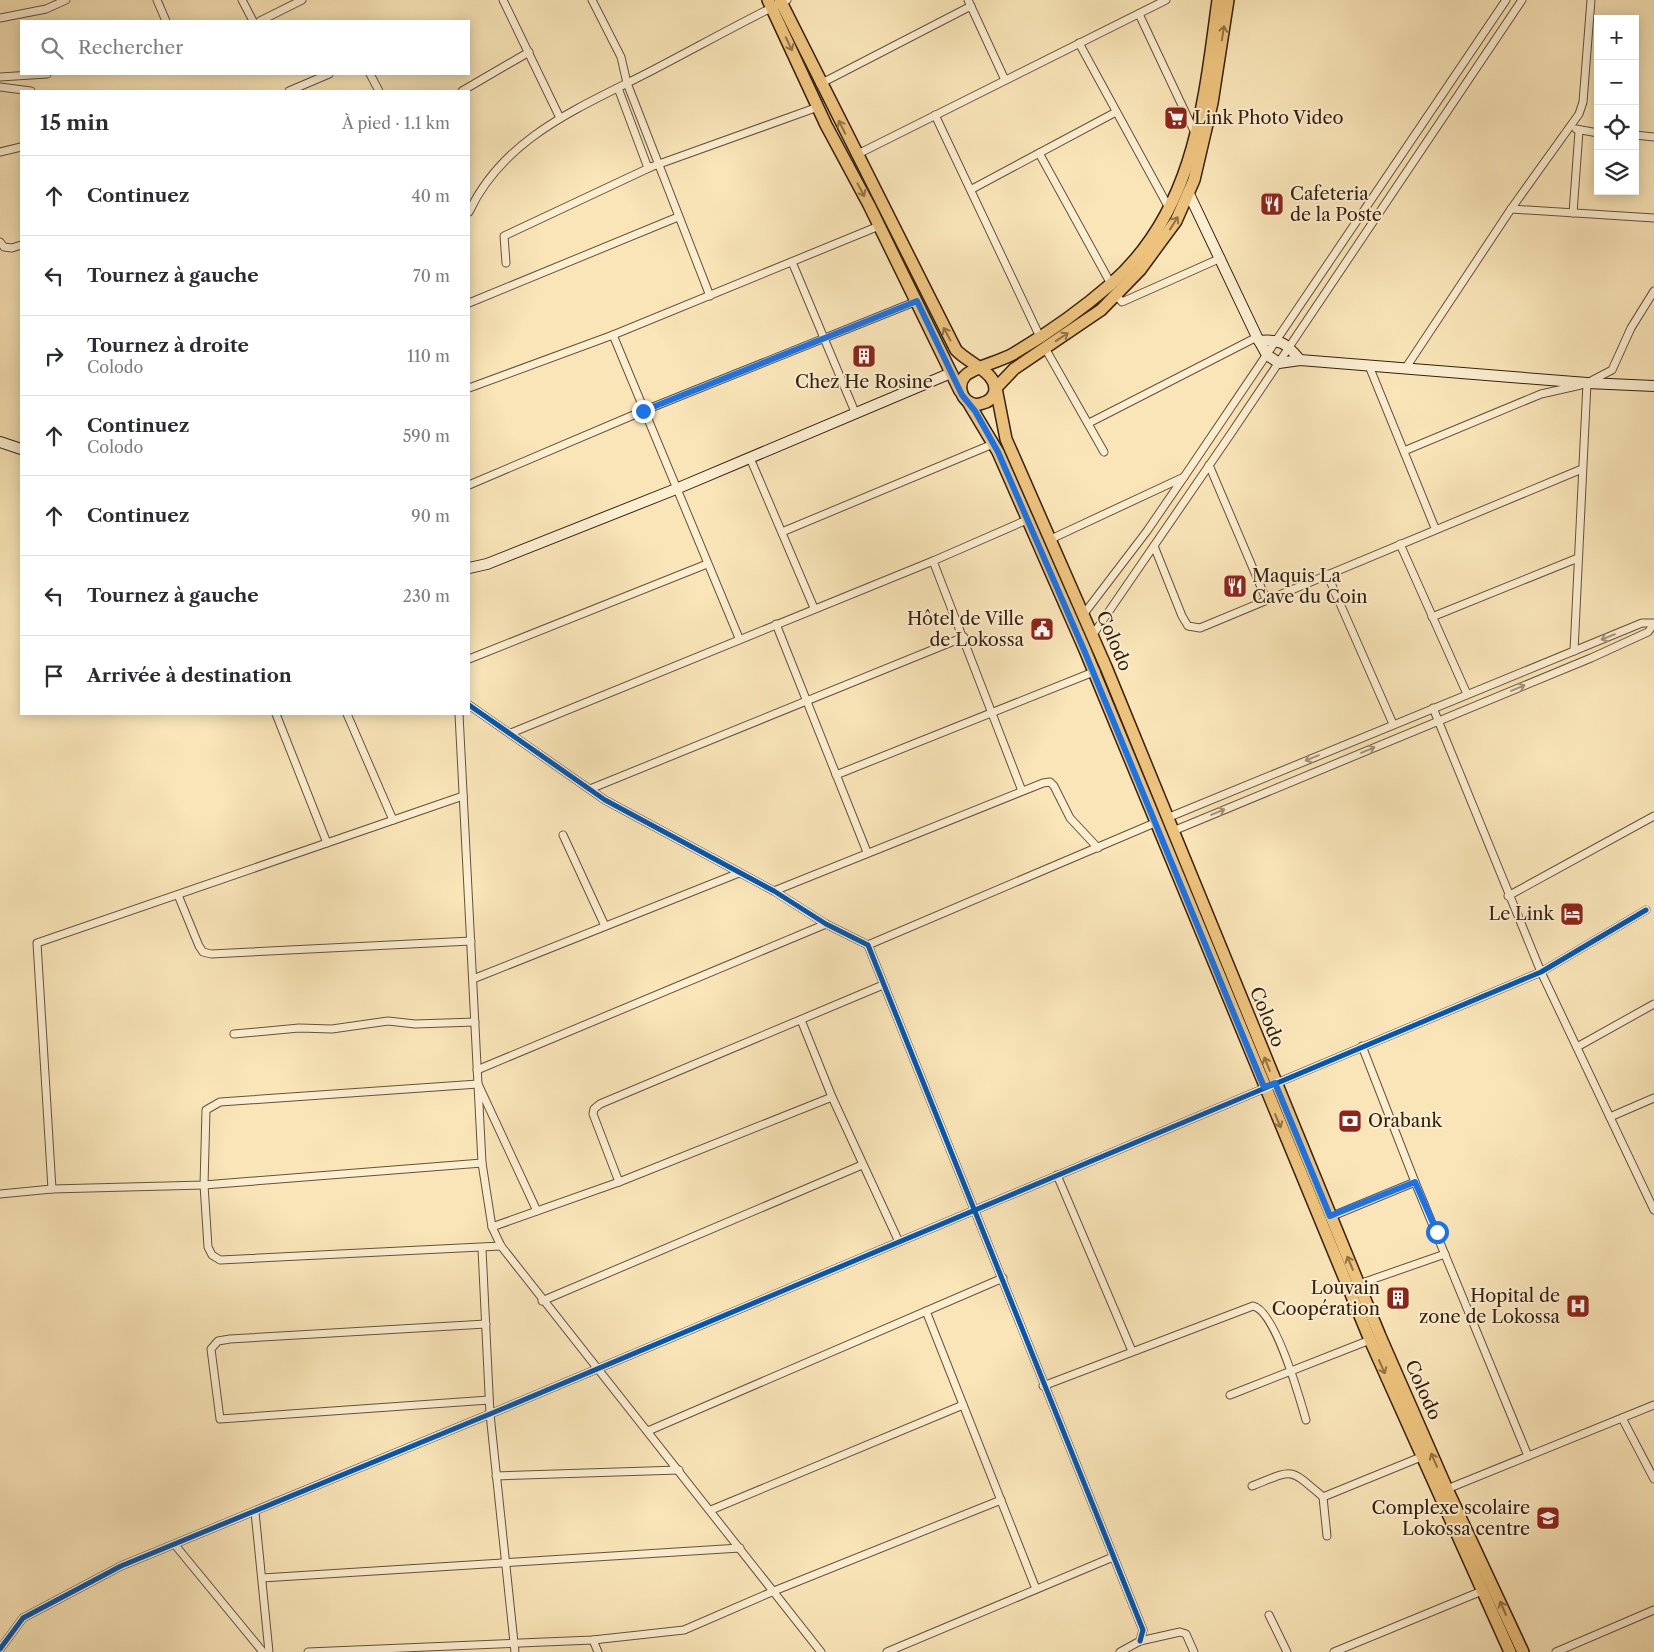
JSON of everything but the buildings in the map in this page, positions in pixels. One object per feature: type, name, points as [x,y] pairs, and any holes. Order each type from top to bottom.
[{"type":"main road","points":[[1218,0],[1196,136],[1188,168],[1169,208],[1144,248],[1114,290],[1101,310],[1014,370],[996,388],[993,397],[986,403],[977,405],[965,398],[960,386],[963,377],[970,371],[1011,355],[1114,290],[1156,250],[1176,221],[1189,194],[1212,103],[1228,0]]},
{"type":"main road","points":[[777,2],[956,350],[964,359],[979,369],[988,372],[994,379],[996,388]]},
{"type":"main road","name":"Colodo","points":[[777,2],[818,107],[951,372],[994,444],[1093,672],[1162,820],[1173,830],[1269,1085],[1330,1216],[1447,1489],[1523,1652]]},
{"type":"main road","name":"Colodo","points":[[996,388],[1006,439],[1106,667],[1162,820],[1370,1340],[1510,1652]]},
{"type":"street","points":[[0,18],[46,9],[66,0]]},
{"type":"street","points":[[157,0],[166,20]]},
{"type":"street","points":[[242,0],[252,20]]},
{"type":"street","points":[[262,20],[302,0]]},
{"type":"street","points":[[503,0],[560,118]]},
{"type":"street","points":[[592,0],[621,57],[627,83],[710,296]]},
{"type":"street","points":[[856,155],[1166,0]]},
{"type":"street","points":[[1083,615],[1147,531],[1506,0]]},
{"type":"street","points":[[1092,636],[1279,363],[1522,0]]},
{"type":"street","points":[[1405,369],[1512,209],[1579,114],[1583,102],[1591,0]]},
{"type":"street","points":[[471,202],[514,150],[538,130],[777,2]]},
{"type":"street","points":[[820,84],[969,3],[1005,80]]},
{"type":"street","points":[[1139,14],[1196,136]]},
{"type":"street","points":[[1079,43],[1169,208]]},
{"type":"street","points":[[464,90],[529,52]]},
{"type":"street","points":[[0,77],[31,75]]},
{"type":"street","points":[[291,90],[327,75]]},
{"type":"street","points":[[371,75],[378,90]]},
{"type":"street","points":[[0,87],[23,90]]},
{"type":"street","points":[[618,88],[648,168],[818,107]]},
{"type":"street","points":[[972,189],[1116,112]]},
{"type":"street","points":[[935,115],[972,189],[1040,336]]},
{"type":"street","points":[[1571,125],[1579,131],[1594,133]]},
{"type":"street","points":[[1573,213],[1579,131]]},
{"type":"street","points":[[1639,135],[1654,137]]},
{"type":"street","points":[[0,152],[20,147]]},
{"type":"street","points":[[1040,153],[1122,302],[1221,258]]},
{"type":"street","points":[[506,263],[504,236],[658,164]]},
{"type":"street","points":[[1189,194],[1258,339],[1267,355],[1279,363],[1300,360],[1587,383],[1654,386]]},
{"type":"street","points":[[1512,209],[1654,218]]},
{"type":"street","points":[[470,303],[678,218]]},
{"type":"street","points":[[470,388],[613,336],[879,226]]},
{"type":"street","points":[[0,242],[4,247],[12,248],[20,245]]},
{"type":"street","points":[[792,262],[855,412]]},
{"type":"street","points":[[1404,451],[1541,394],[1587,383],[1612,370],[1631,328],[1654,291]]},
{"type":"street","points":[[470,485],[643,411],[917,301]]},
{"type":"street","points":[[613,336],[739,638]]},
{"type":"street","points":[[1089,423],[1258,339],[1277,340],[1289,347],[1300,360]]},
{"type":"street","points":[[1045,348],[1104,452]]},
{"type":"street","points":[[1369,366],[1435,528]]},
{"type":"street","points":[[470,568],[487,564],[676,489],[951,372]]},
{"type":"street","points":[[1574,651],[1587,383]]},
{"type":"street","points":[[0,442],[20,449]]},
{"type":"street","points":[[782,532],[994,444]]},
{"type":"street","points":[[750,458],[814,608]]},
{"type":"street","points":[[1209,466],[1266,599]]},
{"type":"street","points":[[1154,546],[1182,616],[1188,626],[1200,628],[1435,528],[1582,469]]},
{"type":"street","points":[[1051,539],[1184,477]]},
{"type":"street","points":[[511,733],[739,638],[933,561],[1039,515]]},
{"type":"street","points":[[1400,544],[1467,694]]},
{"type":"street","points":[[1432,617],[1578,558]]},
{"type":"street","points":[[933,561],[1022,791]]},
{"type":"street","points":[[470,660],[707,564]]},
{"type":"street","points":[[1327,574],[1393,724]]},
{"type":"street","points":[[868,945],[1393,724],[1642,623],[1654,624]]},
{"type":"street","points":[[776,624],[867,852]]},
{"type":"street","points":[[1173,830],[1648,632],[1654,624]]},
{"type":"street","points":[[590,789],[964,637]]},
{"type":"street","points":[[836,775],[1106,667]]},
{"type":"street","points":[[470,706],[604,800],[774,891],[826,924],[868,945],[1002,1278],[1043,1386],[1143,1630],[1140,1641]]},
{"type":"street","points":[[1433,708],[1508,896],[1541,972],[1654,1210]]},
{"type":"street","points":[[276,715],[327,843]]},
{"type":"street","points":[[347,715],[393,820]]},
{"type":"street","points":[[459,715],[482,1163],[492,1227],[501,1246],[542,1301],[711,1510],[821,1652]]},
{"type":"street","points":[[774,891],[867,852],[1022,791],[1050,782],[1076,826],[1098,848]]},
{"type":"street","points":[[52,1189],[37,943],[463,796]]},
{"type":"street","points":[[1508,896],[1654,816]]},
{"type":"street","points":[[563,835],[605,926]]},
{"type":"street","points":[[473,979],[739,872]]},
{"type":"street","points":[[178,894],[199,946],[203,952],[211,954],[471,941]]},
{"type":"street","points":[[0,1649],[23,1618],[121,1566],[490,1414],[1541,972],[1646,910]]},
{"type":"street","points":[[478,1070],[826,924]]},
{"type":"street","points":[[619,1182],[593,1114],[594,1109],[600,1104],[883,985]]},
{"type":"street","points":[[1577,1046],[1654,1004]]},
{"type":"street","points":[[801,1020],[862,1165],[899,1242]]},
{"type":"street","points":[[234,1034],[299,1028],[332,1029],[388,1021],[416,1024],[475,1022]]},
{"type":"street","points":[[1362,1046],[1415,1182],[1528,1456]]},
{"type":"street","points":[[478,1084],[220,1102],[206,1110],[204,1185],[208,1247],[212,1255],[220,1260],[482,1249],[501,1246]]},
{"type":"street","points":[[478,1084],[537,1211]]},
{"type":"street","points":[[492,1227],[619,1182],[832,1097]]},
{"type":"street","points":[[1610,1117],[1654,1098]]},
{"type":"street","points":[[0,1194],[52,1189],[204,1185],[482,1163]]},
{"type":"street","points":[[542,1301],[862,1165]]},
{"type":"street","points":[[1058,1175],[1132,1351]]},
{"type":"street","points":[[1330,1216],[1415,1182]]},
{"type":"street","points":[[482,1249],[490,1414],[504,1563],[515,1652]]},
{"type":"street","points":[[1359,1284],[1446,1254]]},
{"type":"street","points":[[648,1431],[1002,1278]]},
{"type":"street","points":[[1043,1386],[1253,1306],[1259,1308],[1266,1315],[1292,1370],[1306,1420]]},
{"type":"street","points":[[926,1311],[1036,1589]]},
{"type":"street","points":[[486,1324],[230,1339],[218,1341],[211,1349],[220,1419],[489,1400]]},
{"type":"street","points":[[1230,1395],[1370,1340]]},
{"type":"street","points":[[711,1510],[963,1405]]},
{"type":"street","points":[[1447,1489],[1654,1405]]},
{"type":"street","points":[[1622,1418],[1654,1479]]},
{"type":"street","points":[[1323,1496],[1421,1457]]},
{"type":"street","points":[[496,1476],[679,1470]]},
{"type":"street","points":[[1252,1486],[1285,1472],[1295,1473],[1323,1496],[1327,1536]]},
{"type":"street","points":[[308,1652],[593,1640],[684,1630],[774,1591],[1001,1500]]},
{"type":"street","points":[[255,1512],[269,1652]]},
{"type":"street","points":[[175,1545],[262,1652]]},
{"type":"street","points":[[262,1578],[740,1548]]},
{"type":"street","points":[[887,1652],[1113,1557]]},
{"type":"street","points":[[1334,1652],[1482,1591]]},
{"type":"street","points":[[1556,1652],[1654,1610]]},
{"type":"street","points":[[1269,1615],[1286,1652]]},
{"type":"street","points":[[1120,1652],[1140,1641],[1180,1632],[1186,1634],[1194,1652]]},
{"type":"street","points":[[593,1640],[598,1652]]},
{"type":"cycle path","points":[[470,706],[605,800],[774,891],[826,924],[868,945],[1143,1630],[1140,1641]]},
{"type":"cycle path","points":[[0,1649],[23,1618],[121,1566],[490,1414],[1541,972],[1646,910]]},
{"type":"place","name":"Link Photo Video","points":[[1176,118]]},
{"type":"place","name":"Cafeteria de la Poste","points":[[1272,204]]},
{"type":"place","name":"Chez He Rosine","points":[[864,356]]},
{"type":"place","name":"Maquis La Cave du Coin","points":[[1235,586]]},
{"type":"place","name":"Hôtel de Ville de Lokossa","points":[[1042,629]]},
{"type":"place","name":"Le Link","points":[[1572,914]]},
{"type":"place","name":"Orabank","points":[[1350,1121]]},
{"type":"place","name":"Louvain Coopération","points":[[1398,1298]]},
{"type":"place","name":"Hopital de zone de Lokossa","points":[[1578,1306]]},
{"type":"place","name":"Complexe scolaire Lokossa centre","points":[[1548,1518]]},
{"type":"route","points":[[643,411],[917,301],[962,395],[975,411],[998,452],[1157,822],[1264,1087],[1275,1083],[1330,1216],[1415,1182],[1437,1232]]}]
